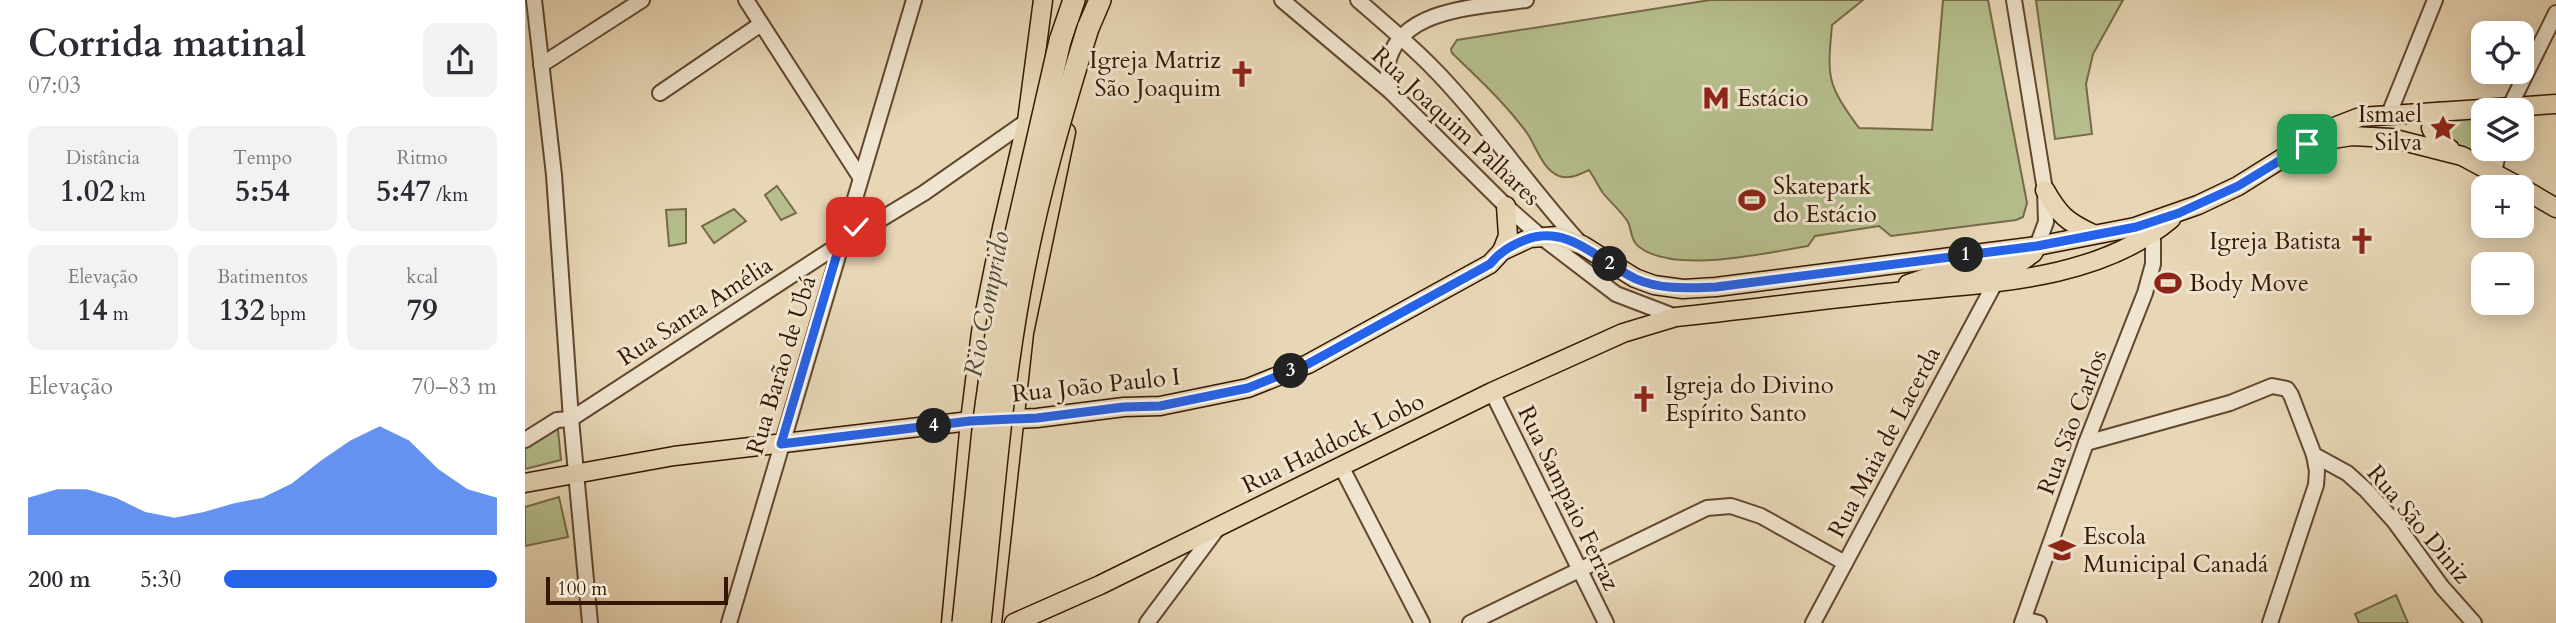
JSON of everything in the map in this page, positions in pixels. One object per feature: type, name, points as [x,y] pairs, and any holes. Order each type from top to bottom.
[{"type":"highway","points":[[1060,41],[1063,0]]},
{"type":"highway","points":[[963,623],[999,310],[1014,234],[1060,41],[1074,0]]},
{"type":"highway","points":[[980,623],[1000,421],[1020,288],[1059,118],[1088,28],[1103,1]]},
{"type":"main road","points":[[992,623],[1050,115],[1043,0]]},
{"type":"main road","points":[[951,623],[981,332],[1002,228],[1103,1]]},
{"type":"main road","points":[[2534,106],[2556,104]]},
{"type":"main road","points":[[1539,236],[1558,236],[1582,245],[1635,278],[1654,285],[1683,289],[2037,246],[2136,227],[2179,213],[2238,186],[2343,122],[2373,115],[2471,110]]},
{"type":"main road","points":[[2439,112],[2431,128],[2439,144],[2499,175]]},
{"type":"main road","points":[[2307,144],[2353,136],[2371,136],[2391,138],[2462,156]]},
{"type":"main road","points":[[2045,190],[2066,220],[2093,234]]},
{"type":"main road","points":[[2534,195],[2556,208]]},
{"type":"main road","points":[[1502,251],[1508,236],[1506,206]]},
{"type":"main road","points":[[1878,293],[1995,283],[2088,262],[2130,247],[2153,235],[2179,213]]},
{"type":"main road","name":"Rua João Paulo I","points":[[525,483],[674,456],[970,421],[1014,420],[1124,407],[1160,406],[1248,388],[1308,364],[1490,264],[1502,251],[1539,236]]},
{"type":"main road","points":[[1878,293],[1932,276],[2022,261],[2033,253],[2037,246]]},
{"type":"main road","name":"Rua Haddock Lobo","points":[[1014,623],[1037,619],[1492,392],[1623,333],[1676,317],[1878,293]]},
{"type":"main road","points":[[981,332],[1024,333]]},
{"type":"street","points":[[534,0],[554,175],[571,419],[590,623]]},
{"type":"street","points":[[541,65],[642,0]]},
{"type":"street","points":[[746,0],[860,177]]},
{"type":"street","name":"Rua Barão de Ubá","points":[[729,623],[914,0]]},
{"type":"street","name":"Rua Joaquim Palhares","points":[[1282,0],[1391,92],[1539,236],[1616,294],[1676,317]]},
{"type":"street","name":"Rua Joaquim Palhares","points":[[1358,0],[1430,65],[1481,122],[1537,195],[1582,245]]},
{"type":"street","points":[[1391,92],[1389,58],[1400,38],[1420,22],[1441,14],[1526,0]]},
{"type":"street","points":[[2014,0],[2045,190],[2046,222],[2037,246]]},
{"type":"street","points":[[2389,114],[2435,0]]},
{"type":"street","points":[[2513,98],[2556,13]]},
{"type":"street","points":[[660,93],[761,23]]},
{"type":"street","name":"Rua Santa Amélia","points":[[525,440],[557,420],[571,419],[840,244],[1050,115]]},
{"type":"street","points":[[2494,172],[2496,161]]},
{"type":"street","points":[[847,220],[856,227],[866,229]]},
{"type":"street","name":"Rua São Carlos","points":[[2023,621],[2086,443],[2145,293],[2153,264],[2153,235]]},
{"type":"street","name":"Rua Maia de Lacerda","points":[[1813,623],[1995,283]]},
{"type":"street","points":[[2086,443],[2230,403],[2265,388],[2280,386],[2287,389],[2314,455],[2316,485],[2270,623]]},
{"type":"street","name":"Rua Sampaio Ferraz","points":[[1492,392],[1606,623]]},
{"type":"street","name":"Rua São Diniz","points":[[2314,455],[2347,473],[2366,490],[2394,522],[2442,587],[2474,623]]},
{"type":"street","points":[[1342,468],[1422,623]]},
{"type":"street","points":[[1470,623],[1707,508],[1731,506],[1761,516],[1845,563]]},
{"type":"street","points":[[1147,623],[1219,526]]},
{"type":"street","points":[[2023,621],[2039,623]]},
{"type":"green space","points":[[1710,0],[1863,0],[1832,25],[1830,70],[1835,90],[1859,128],[1932,130],[1943,0],[1988,0],[2027,203],[2023,217],[1891,236],[1879,226],[1815,236],[1808,246],[1720,260],[1696,261],[1654,255],[1635,243],[1628,222],[1603,193],[1589,170],[1567,177],[1559,176],[1548,168],[1519,122],[1451,49],[1457,40]]},
{"type":"green space","points":[[2036,0],[2123,0],[2093,54],[2086,84],[2092,134],[2055,139]]},
{"type":"green space","points":[[2471,116],[2471,152],[2440,137],[2441,119]]},
{"type":"green space","points":[[777,186],[796,213],[781,220],[765,195]]},
{"type":"green space","points":[[686,209],[686,243],[669,246],[666,210]]},
{"type":"green space","points":[[734,209],[746,221],[714,243],[702,226]]},
{"type":"green space","points":[[557,420],[561,460],[525,469],[525,440]]},
{"type":"green space","points":[[559,497],[568,537],[525,546],[525,507]]},
{"type":"green space","points":[[2396,595],[2408,623],[2359,623],[2355,614]]},
{"type":"waterway","name":"Rio Comprido","points":[[1070,57],[1084,0]]},
{"type":"place","name":"Igreja Matriz São Joaquim","points":[[1242,74]]},
{"type":"place","name":"Estácio","points":[[1716,98]]},
{"type":"place","name":"Ismael Silva","points":[[2443,128]]},
{"type":"place","name":"Skatepark do Estácio","points":[[1752,200]]},
{"type":"place","name":"Igreja Batista","points":[[2362,241]]},
{"type":"place","name":"Body Move","points":[[2168,283]]},
{"type":"place","name":"Igreja do Divino Espírito Santo","points":[[1644,399]]},
{"type":"place","name":"Escola Municipal Canadá","points":[[2062,550]]},
{"type":"route","points":[[856,227],[847,220],[781,444],[970,421],[1014,420],[1109,411],[1124,407],[1160,406],[1248,388],[1308,364],[1490,264],[1502,251],[1539,236],[1566,238],[1635,278],[1654,285],[1683,289],[1716,287],[2037,246],[2136,227],[2179,213],[2238,186],[2307,144]]}]
